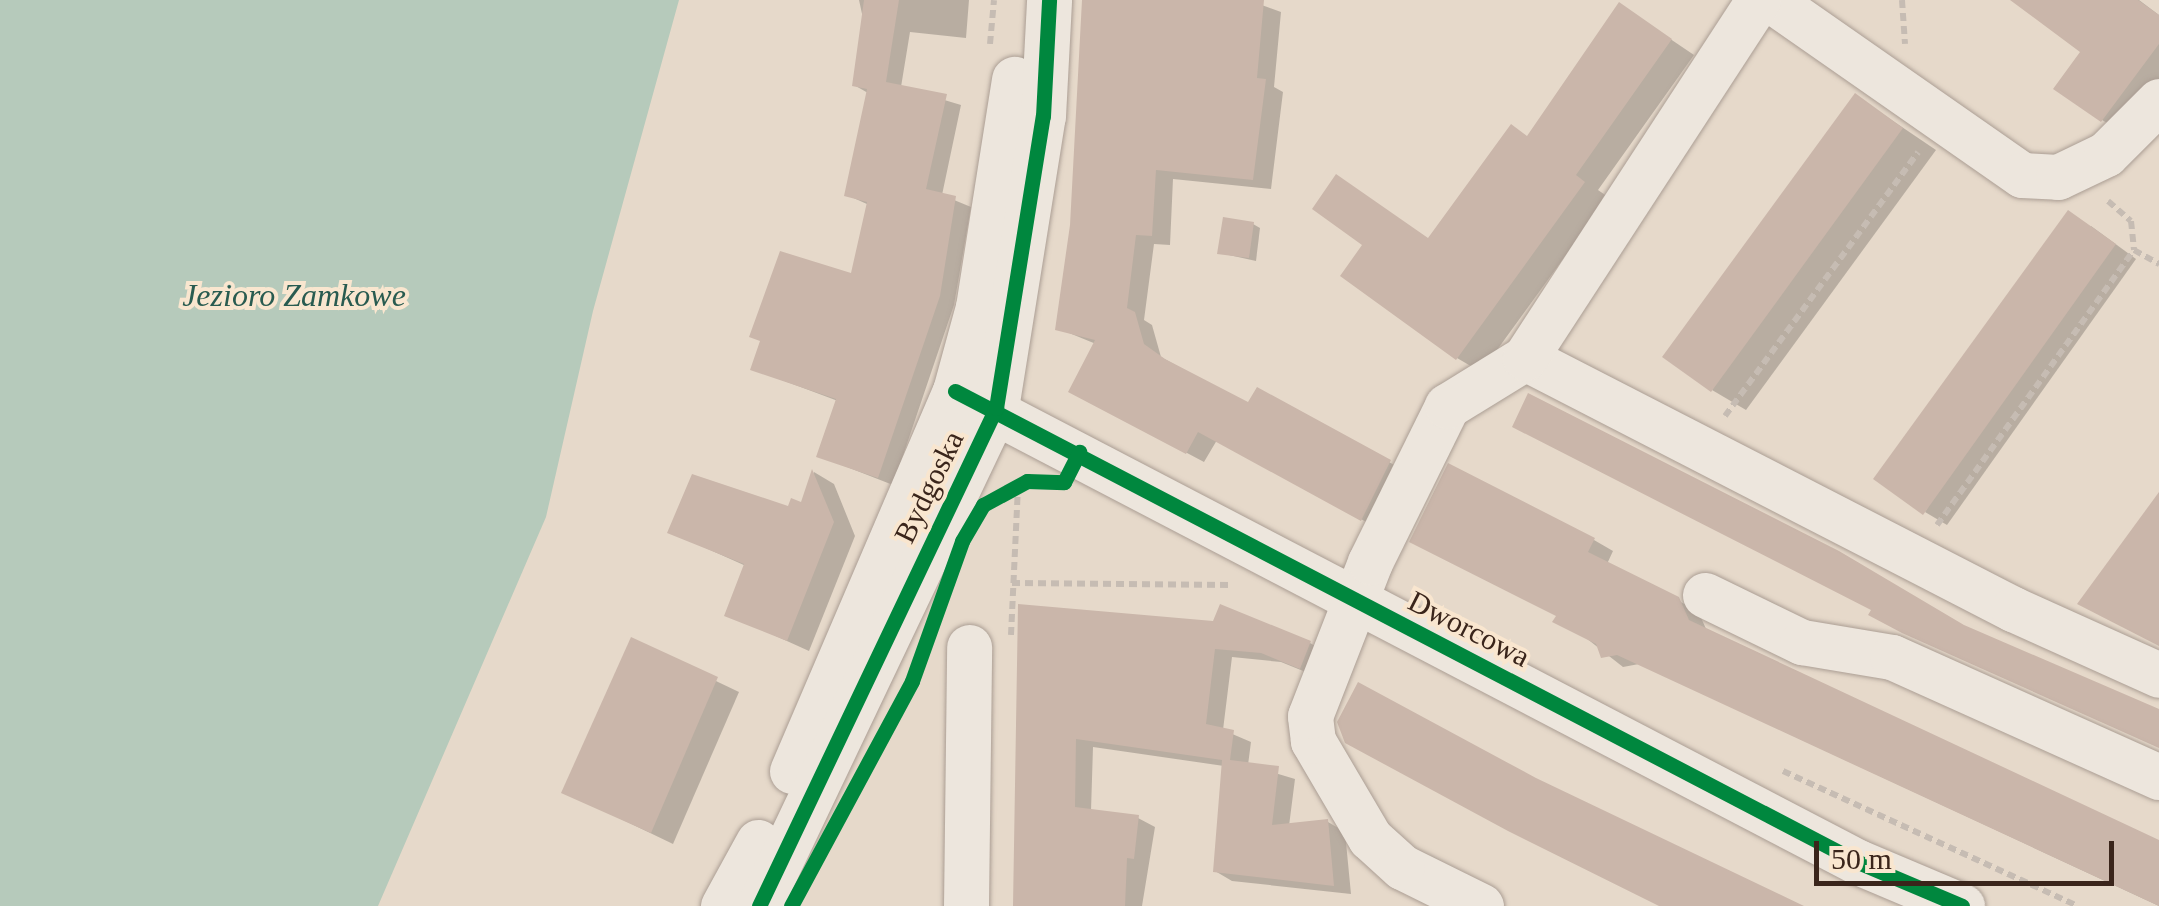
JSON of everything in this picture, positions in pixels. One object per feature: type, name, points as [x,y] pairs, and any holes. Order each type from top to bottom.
[{"type":"street","name":"Bydgoska","points":[[723,906],[806,742],[955,391],[978,306],[1013,110],[1018,0]]},
{"type":"street","name":"Bydgoska","points":[[759,906],[996,408],[1043,116],[1049,0]]},
{"type":"street","points":[[1481,906],[1402,867],[1370,838],[1313,741],[1310,716],[1359,602],[1370,562],[1447,406],[1525,358],[1758,0]]},
{"type":"street","points":[[1771,0],[2022,176],[2058,177],[2106,154],[2159,101]]},
{"type":"street","points":[[1525,358],[1915,557],[2159,675]]},
{"type":"street","name":"Dworcowa","points":[[955,391],[996,408],[1858,862],[1962,906]]},
{"type":"street","points":[[1705,595],[1802,642],[1892,657],[2159,778]]},
{"type":"street","points":[[966,906],[969,646]]},
{"type":"path","points":[[1701,448],[1931,135]]},
{"type":"path","points":[[1915,557],[2134,250],[2131,221],[2092,187]]},
{"type":"path","points":[[2134,250],[2159,264]]},
{"type":"path","points":[[1012,584],[1241,586]]},
{"type":"water","name":"Jezioro Zamkowe","points":[[0,0],[679,0],[593,311],[546,517],[378,906],[0,906]]},
{"type":"building","points":[[864,0],[899,0],[886,82],[947,94],[926,189],[956,196],[940,296],[878,478],[816,457],[836,399],[750,370],[760,341],[749,337],[780,251],[851,273],[867,202],[844,196],[867,89],[852,86]]},
{"type":"building","points":[[1082,0],[1264,0],[1257,78],[1266,79],[1253,180],[1156,170],[1152,236],[1136,235],[1127,308],[1135,312],[1144,344],[1165,359],[1248,402],[1257,387],[1391,460],[1361,521],[1198,432],[1186,454],[1068,392],[1095,340],[1055,330],[1070,225]]},
{"type":"building","points":[[2010,0],[2138,0],[2159,15],[2159,44],[2101,122],[2053,89],[2080,52]]},
{"type":"building","points":[[1619,2],[1672,39],[1576,175],[1585,182],[1456,360],[1340,276],[1362,245],[1312,209],[1336,174],[1428,238],[1511,124],[1527,136]]},
{"type":"building","points":[[1855,93],[1903,128],[1711,392],[1662,357]]},
{"type":"building","points":[[2068,210],[2116,244],[1923,515],[1873,479]]},
{"type":"building","points":[[1223,217],[1254,222],[1249,258],[1217,254]]},
{"type":"building","points":[[1528,393],[1839,551],[1964,625],[2159,709],[2159,748],[1902,633],[1868,615],[1871,610],[1512,427]]},
{"type":"building","points":[[1448,463],[1595,538],[1588,552],[1679,597],[1689,620],[2159,840],[2159,906],[1617,655],[1601,658],[1596,644],[1552,622],[1556,616],[1409,542]]},
{"type":"building","points":[[812,469],[834,522],[787,641],[724,616],[744,564],[667,533],[692,474],[788,506],[791,498],[801,502]]},
{"type":"building","points":[[2159,492],[2159,646],[2077,604]]},
{"type":"building","points":[[1018,604],[1213,621],[1220,604],[1311,641],[1300,669],[1261,653],[1215,649],[1206,724],[1234,730],[1230,760],[1279,766],[1272,825],[1328,819],[1334,886],[1213,872],[1222,760],[1076,739],[1075,807],[1139,815],[1134,859],[1127,858],[1125,906],[1013,906]]},
{"type":"building","points":[[631,637],[718,677],[651,833],[561,793]]},
{"type":"building","points":[[1358,682],[1536,778],[1804,906],[1659,906],[1508,831],[1345,743],[1337,722]]},
{"type":"cycle path","points":[[759,906],[996,408],[1043,116],[1049,0]]},
{"type":"cycle path","points":[[955,391],[1858,862],[1962,906]]},
{"type":"cycle path","points":[[791,906],[912,681],[962,541],[983,505],[1027,481],[1064,482],[1079,452]]}]
